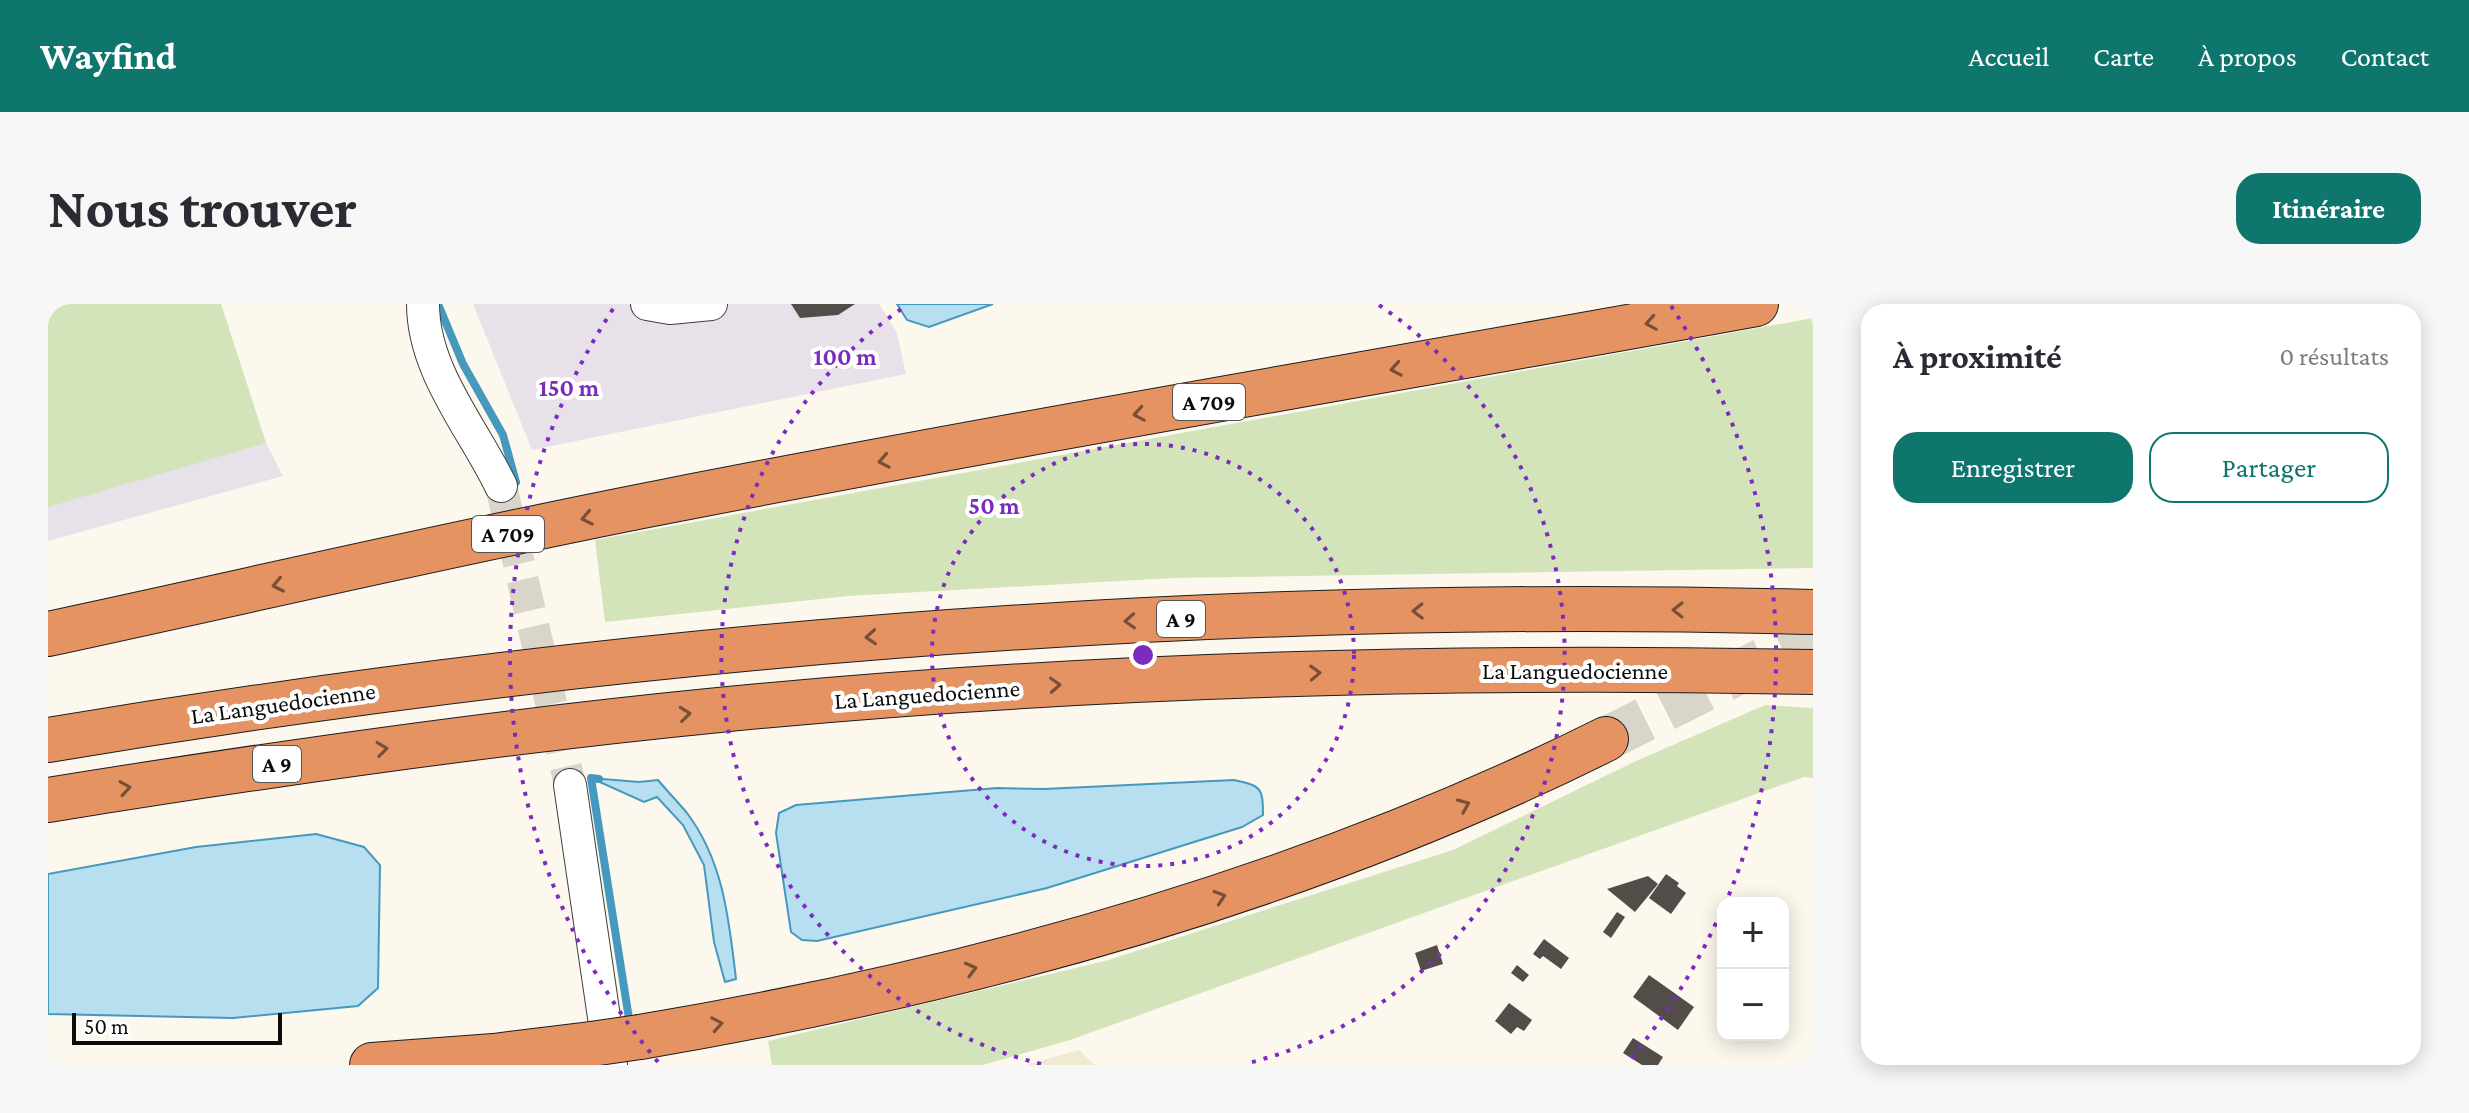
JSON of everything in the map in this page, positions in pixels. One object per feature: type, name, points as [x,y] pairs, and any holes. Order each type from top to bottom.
[{"type":"highway","name":"A 709","points":[[48,634],[664,502],[1013,436],[1756,304]]},
{"type":"highway","name":"La Languedocienne","points":[[48,740],[200,714],[492,675],[796,643],[961,631],[1141,620],[1422,611],[1607,609],[1813,612]]},
{"type":"highway","name":"La Languedocienne","points":[[48,800],[398,747],[833,700],[1166,679],[1340,672],[1673,669],[1813,672]]},
{"type":"highway","points":[[372,1065],[614,1049],[930,980],[1145,921],[1251,887],[1368,844],[1537,774],[1606,739]]},
{"type":"street","points":[[423,304],[423,321],[440,376],[485,452],[501,486]]},
{"type":"street","points":[[647,304],[670,308],[711,304]]},
{"type":"street","points":[[570,785],[614,1049]]},
{"type":"shaded area","points":[[48,304],[221,304],[266,443],[283,476],[48,541]]},
{"type":"shaded area","points":[[473,304],[879,304],[897,333],[906,374],[532,450]]},
{"type":"shaded area","points":[[1079,1050],[1095,1065],[1026,1065]]},
{"type":"green space","points":[[48,304],[221,304],[266,443],[48,507]]},
{"type":"green space","points":[[1813,318],[1813,568],[1173,578],[848,596],[605,622],[595,540]]},
{"type":"green space","points":[[1765,705],[1813,708],[1813,778],[1804,777],[1070,1040],[983,1065],[772,1065],[768,1041],[1105,961],[1453,850],[1636,761]]},
{"type":"water","points":[[897,304],[993,304],[929,327],[907,320]]},
{"type":"water","points":[[591,778],[639,782],[658,780],[687,813],[717,872],[727,914],[736,979],[725,982],[714,942],[704,865],[683,825],[657,797],[644,802]]},
{"type":"water","points":[[1234,780],[1255,786],[1261,793],[1263,815],[1242,827],[1047,888],[817,941],[802,940],[791,932],[776,833],[779,813],[796,805],[997,788],[1044,789]]},
{"type":"water","points":[[316,834],[364,847],[380,865],[378,988],[358,1006],[233,1018],[48,1014],[48,874],[196,847]]},
{"type":"building","points":[[791,304],[855,304],[838,315],[800,318]]},
{"type":"building","points":[[1666,874],[1679,883],[1677,886],[1686,893],[1671,914],[1649,898]]},
{"type":"building","points":[[1648,876],[1658,884],[1635,912],[1607,889]]},
{"type":"building","points":[[1617,912],[1625,917],[1611,938],[1603,932]]},
{"type":"building","points":[[1544,939],[1569,958],[1561,969],[1543,956],[1540,959],[1533,954]]},
{"type":"building","points":[[1437,945],[1443,964],[1421,971],[1415,953]]},
{"type":"building","points":[[1517,965],[1529,975],[1523,982],[1511,973]]},
{"type":"building","points":[[1649,975],[1694,1007],[1678,1030],[1633,997]]},
{"type":"building","points":[[1509,1003],[1532,1020],[1524,1031],[1517,1027],[1511,1034],[1495,1021]]},
{"type":"building","points":[[1633,1038],[1663,1057],[1658,1065],[1642,1065],[1623,1053]]},
{"type":"waterway","points":[[438,304],[463,364],[503,435],[516,482]]},
{"type":"waterway","points":[[599,779],[591,778],[630,1025]]},
{"type":"tunnel","points":[[501,486],[570,785]]},
{"type":"tunnel","points":[[1606,739],[1813,635]]}]
